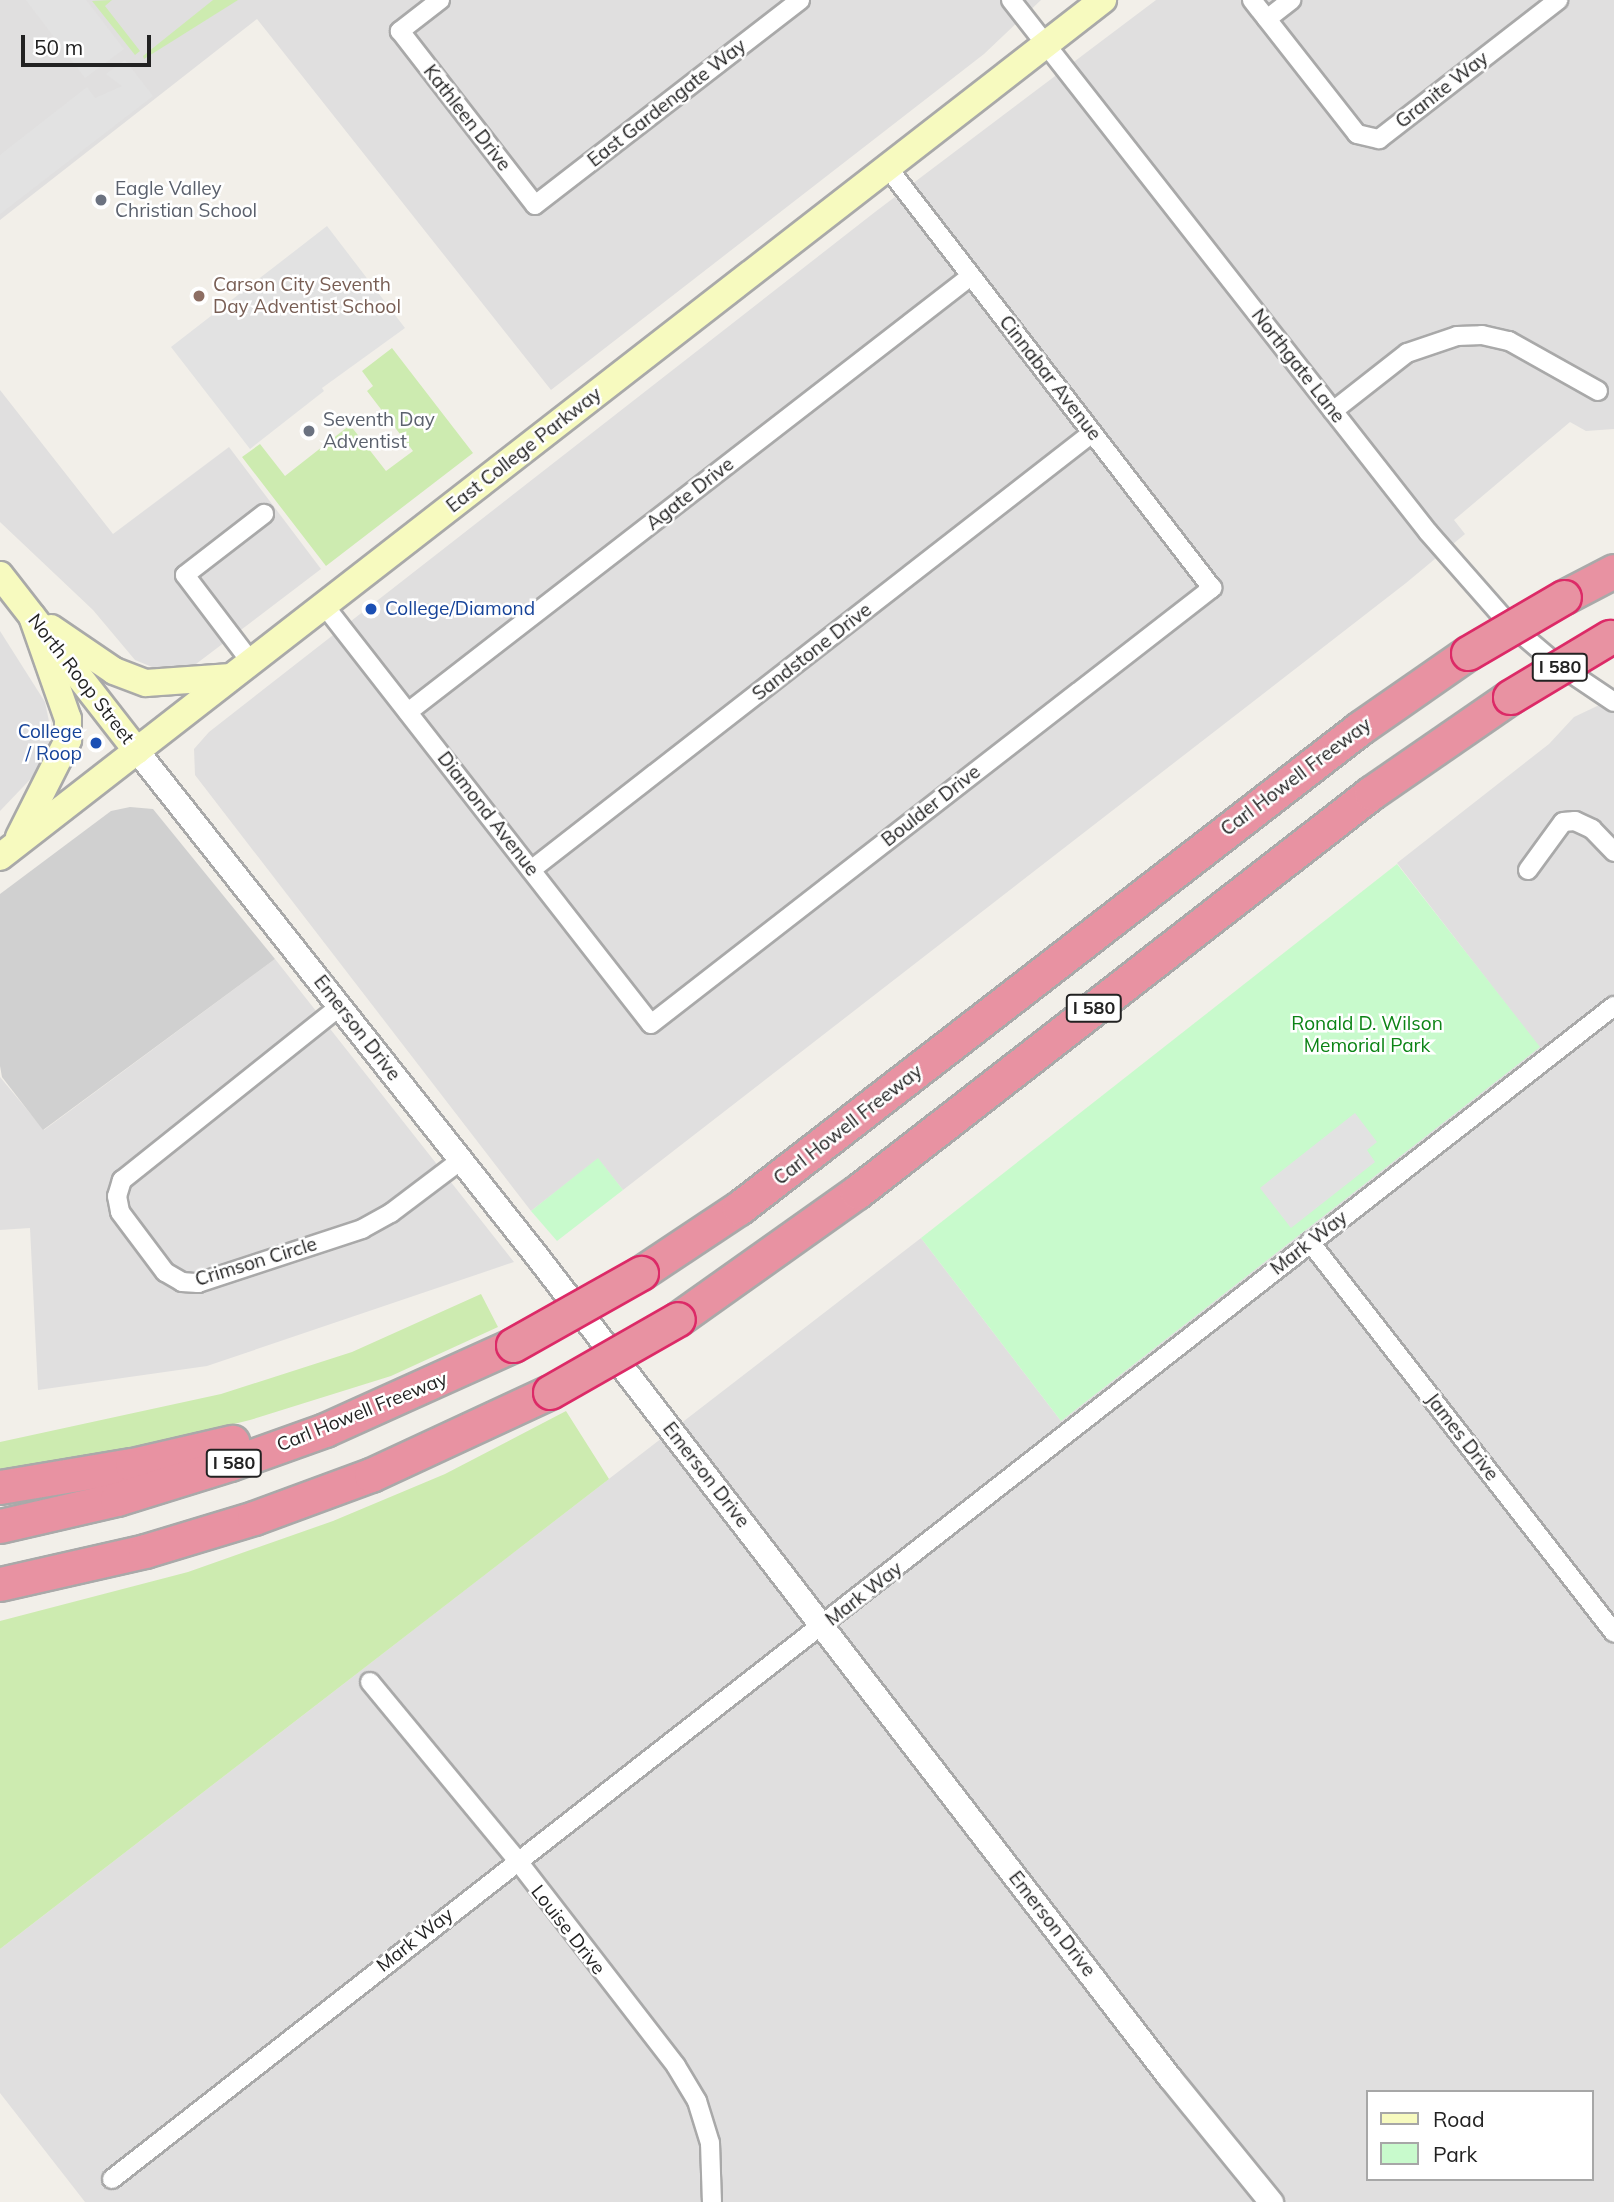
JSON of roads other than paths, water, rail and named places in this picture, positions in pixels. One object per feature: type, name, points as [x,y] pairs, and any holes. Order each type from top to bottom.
[{"type":"highway","name":"Carl Howell Freeway","points":[[0,1526],[117,1499],[230,1464],[459,1372],[641,1273],[739,1208],[1360,728],[1468,653],[1614,571]]},
{"type":"highway","name":"I 580","points":[[0,1584],[145,1551],[371,1475],[550,1392],[678,1319],[857,1192],[1371,793],[1510,697],[1612,636]]},
{"type":"highway","points":[[0,1488],[200,1450],[318,1419],[459,1372]]},
{"type":"highway","points":[[0,1607],[171,1560],[371,1475]]},
{"type":"main road","name":"East College Parkway","points":[[6,852],[1103,0]]},
{"type":"main road","name":"North Roop Street","points":[[0,575],[137,751]]},
{"type":"main road","points":[[32,616],[114,671],[146,683],[241,669]]},
{"type":"main road","points":[[6,852],[54,775],[68,740],[68,719],[32,616]]},
{"type":"street","name":"Kathleen Drive","points":[[440,0],[400,32],[535,205]]},
{"type":"street","name":"East Gardengate Way","points":[[535,205],[800,0]]},
{"type":"street","name":"Northgate Lane","points":[[1011,0],[1048,43],[1428,533],[1507,622],[1552,661],[1614,702]]},
{"type":"street","name":"Granite Way","points":[[1252,0],[1357,134],[1379,139],[1558,0]]},
{"type":"street","points":[[1267,19],[1291,0]]},
{"type":"street","name":"Cinnabar Avenue","points":[[888,168],[1212,588]]},
{"type":"street","name":"Agate Drive","points":[[408,712],[971,276]]},
{"type":"street","points":[[1333,411],[1407,353],[1457,336],[1482,335],[1509,341],[1598,391]]},
{"type":"street","name":"Sandstone Drive","points":[[531,870],[1092,433]]},
{"type":"street","points":[[241,669],[185,575],[264,514]]},
{"type":"street","name":"Boulder Drive","points":[[651,1024],[1212,588]]},
{"type":"street","name":"Diamond Avenue","points":[[324,604],[651,1024]]},
{"type":"street","name":"Emerson Drive","points":[[137,751],[461,1160],[823,1625],[1170,2078],[1271,2202]]},
{"type":"street","points":[[1528,870],[1563,822],[1575,821],[1592,828],[1614,852]]},
{"type":"street","name":"Mark Way","points":[[112,2179],[517,1860],[823,1625],[1614,1006]]},
{"type":"street","name":"Crimson Circle","points":[[339,1007],[127,1172],[118,1188],[118,1204],[149,1250],[170,1276],[198,1283],[371,1225],[461,1160]]},
{"type":"street","name":"James Drive","points":[[1310,1242],[1614,1633]]},
{"type":"street","name":"Louise Drive","points":[[370,1682],[517,1860],[676,2066],[697,2101],[713,2161],[712,2202]]},
{"type":"place","name":"Eagle Valley Christian School","points":[[101,200]]},
{"type":"place","name":"Carson City Seventh Day Adventist School","points":[[199,296]]},
{"type":"place","name":"Seventh Day Adventist","points":[[309,431]]},
{"type":"place","name":"College/Diamond","points":[[371,609]]},
{"type":"place","name":"College / Roop","points":[[96,743]]},
{"type":"park label","name":"Ronald D. Wilson Memorial Park","points":[[1367,1035]]}]
